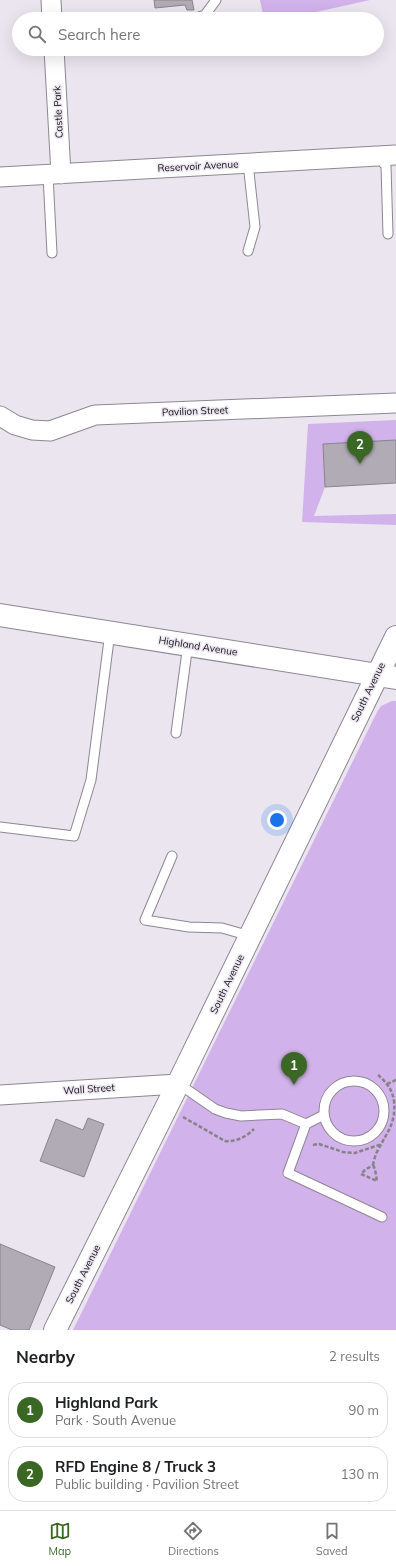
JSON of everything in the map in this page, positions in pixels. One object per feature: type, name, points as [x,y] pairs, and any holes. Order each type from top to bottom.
[{"type":"main road","name":"Highland Avenue","points":[[0,615],[386,676]]},
{"type":"main road","name":"South Avenue","points":[[55,1330],[250,936],[386,676],[396,637]]},
{"type":"street","points":[[51,0],[52,12]]},
{"type":"street","name":"Castle Park","points":[[54,56],[55,175]]},
{"type":"street","name":"Reservoir Avenue","points":[[0,177],[396,155]]},
{"type":"street","name":"Pavilion Street","points":[[0,416],[15,425],[32,430],[50,431],[77,420],[95,415],[396,403]]},
{"type":"street","name":"Wall Street","points":[[0,1094],[178,1084]]},
{"type":"lane","points":[[207,12],[216,0]]},
{"type":"lane","points":[[377,156],[386,166],[388,234]]},
{"type":"lane","points":[[248,163],[255,227],[248,251]]},
{"type":"lane","points":[[52,253],[55,175]]},
{"type":"lane","points":[[0,827],[74,836],[91,780],[110,632]]},
{"type":"lane","points":[[176,733],[188,644]]},
{"type":"lane","points":[[172,856],[145,920],[190,927],[222,928],[250,936]]},
{"type":"lane","points":[[352,1081],[370,1085],[382,1100],[384,1109],[384,1118],[379,1128],[372,1136],[363,1140],[352,1141],[342,1139],[327,1125],[324,1115],[328,1096],[334,1089],[342,1084],[352,1081]]},
{"type":"lane","points":[[178,1084],[215,1109],[226,1113],[241,1116],[282,1114],[306,1124]]},
{"type":"lane","points":[[324,1115],[306,1124],[288,1173],[382,1217]]},
{"type":"path","points":[[373,1165],[361,1174],[377,1181],[373,1165],[377,1151],[383,1144],[394,1123],[396,1112],[392,1092],[387,1084],[378,1075]]},
{"type":"path","points":[[387,1084],[396,1080]]},
{"type":"path","points":[[309,1149],[313,1145],[318,1144],[343,1152],[355,1153],[383,1144]]},
{"type":"shaded area","points":[[260,0],[370,0],[316,12],[263,12]]},
{"type":"shaded area","points":[[396,420],[396,440],[325,487],[314,516],[396,514],[396,525],[302,522],[308,424]]},
{"type":"shaded area","points":[[392,701],[396,701],[396,1330],[73,1330],[377,712],[381,706]]},
{"type":"building","points":[[154,0],[192,0],[194,10],[187,10],[185,5],[155,8]]},
{"type":"building","points":[[396,440],[396,483],[325,487],[323,444]]},
{"type":"building","points":[[88,1118],[104,1124],[84,1177],[40,1161],[56,1119],[83,1130]]},
{"type":"building","points":[[0,1244],[55,1267],[29,1330],[12,1330],[0,1325]]},
{"type":"place","name":"RFD Engine 8 / Truck 3","points":[[360,464]]},
{"type":"place","name":"Highland Park","points":[[294,1085]]}]
